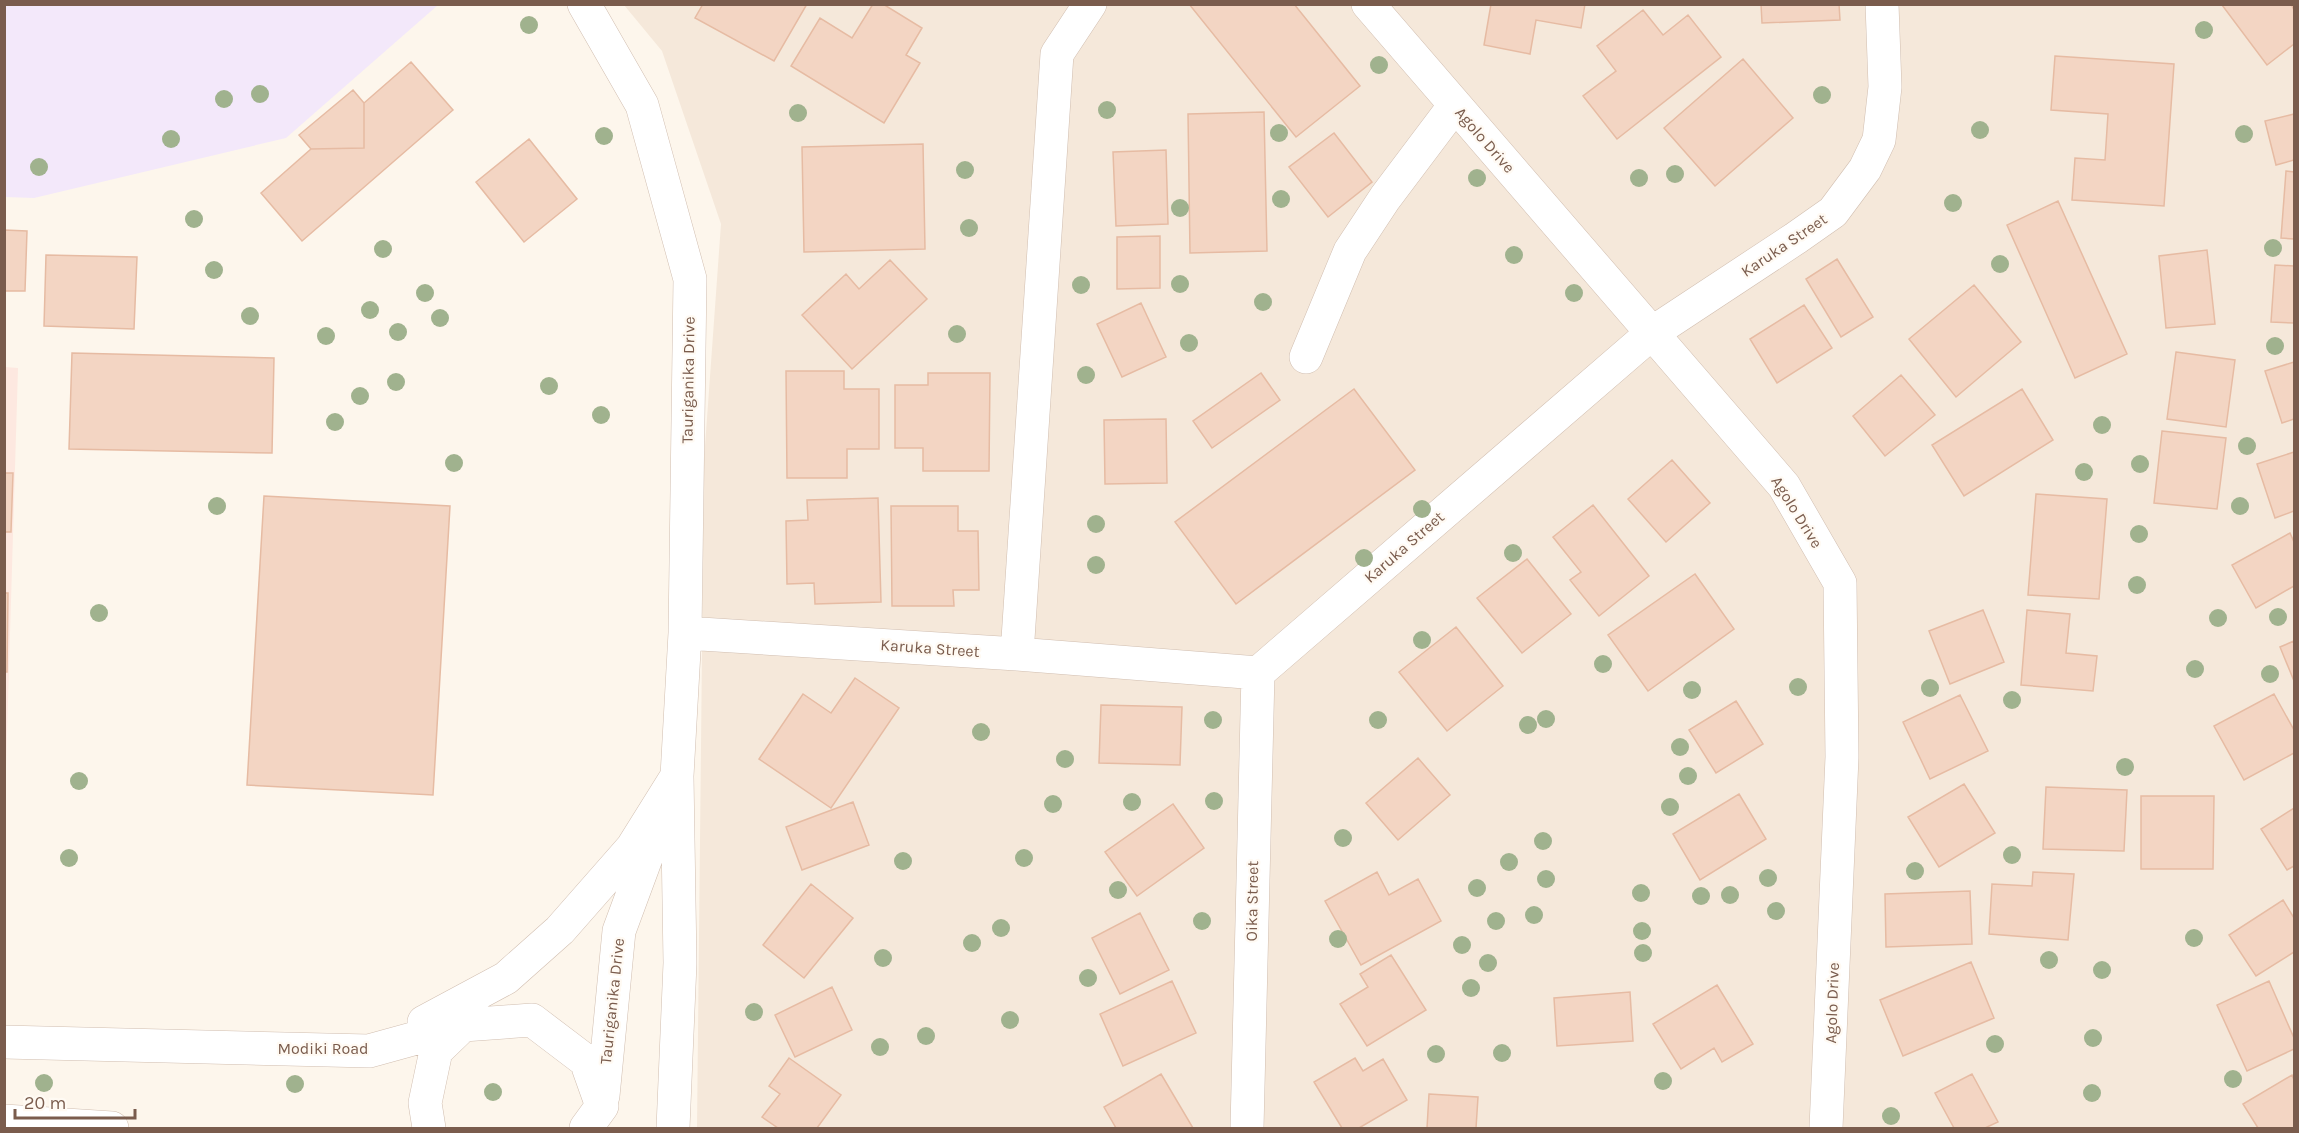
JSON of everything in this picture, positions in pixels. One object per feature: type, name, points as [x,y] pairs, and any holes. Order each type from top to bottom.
[{"type":"street","name":"Tauriganika Drive","points":[[584,4],[642,105],[690,279],[685,633],[677,776],[680,963],[673,1128]]},
{"type":"street","points":[[1017,654],[1057,54],[1090,4]]},
{"type":"street","name":"Agolo Drive","points":[[1368,4],[1784,486],[1840,583],[1842,757],[1826,1128]]},
{"type":"street","name":"Karuka Street","points":[[685,633],[1017,654],[1258,673],[1652,333],[1833,212],[1865,169],[1879,140],[1884,101],[1882,4]]},
{"type":"street","points":[[1306,357],[1350,251],[1385,198],[1455,105]]},
{"type":"street","name":"Oika Street","points":[[1247,1128],[1258,673]]},
{"type":"street","name":"Tauriganika Drive","points":[[597,1121],[619,931],[677,776]]},
{"type":"street","points":[[369,1050],[514,972],[560,930],[632,848],[677,776]]},
{"type":"street","name":"Modiki Road","points":[[4,1042],[369,1050],[463,1025],[532,1020],[586,1061],[597,1121]]},
{"type":"street","points":[[429,1128],[425,1103],[436,1051],[463,1025]]},
{"type":"street","points":[[4,1121],[112,1128]]},
{"type":"shaded area","points":[[5,4],[438,5],[286,138],[34,198],[5,197]]},
{"type":"shaded area","points":[[624,5],[2294,5],[2294,1128],[697,1128],[704,460],[721,224],[662,51]]},
{"type":"shaded area","points":[[5,367],[18,368],[5,800]]},
{"type":"building","points":[[703,4],[807,4],[774,61],[695,18]]},
{"type":"building","points":[[873,4],[883,4],[922,28],[906,55],[920,63],[884,123],[791,66],[820,18],[852,38]]},
{"type":"building","points":[[1189,4],[1294,4],[1360,86],[1296,137]]},
{"type":"building","points":[[1491,4],[1585,4],[1581,28],[1536,20],[1530,54],[1484,45]]},
{"type":"building","points":[[1761,4],[1839,4],[1840,20],[1762,23]]},
{"type":"building","points":[[2291,4],[2294,10],[2294,44],[2267,65],[2222,5]]},
{"type":"building","points":[[1643,10],[1663,35],[1688,15],[1721,57],[1617,139],[1583,96],[1616,71],[1597,46]]},
{"type":"building","points":[[2055,56],[2174,64],[2164,206],[2072,200],[2075,158],[2105,160],[2108,114],[2051,110]]},
{"type":"building","points":[[1743,59],[1793,118],[1715,186],[1664,128]]},
{"type":"building","points":[[411,62],[453,110],[302,241],[261,193],[311,149],[364,148],[364,103]]},
{"type":"building","points":[[353,90],[364,103],[364,148],[311,149],[299,135]]},
{"type":"building","points":[[1264,112],[1267,251],[1190,253],[1188,114]]},
{"type":"building","points":[[2294,114],[2294,160],[2276,165],[2265,121]]},
{"type":"building","points":[[1334,133],[1372,182],[1328,217],[1289,167]]},
{"type":"building","points":[[529,139],[577,199],[524,242],[476,182]]},
{"type":"building","points":[[923,144],[925,249],[804,252],[802,147]]},
{"type":"building","points":[[1166,150],[1168,224],[1116,226],[1113,152]]},
{"type":"building","points":[[2286,171],[2294,172],[2294,239],[2281,238]]},
{"type":"building","points":[[2058,201],[2127,354],[2075,378],[2007,225]]},
{"type":"building","points":[[4,230],[27,231],[25,291],[4,291]]},
{"type":"building","points":[[1160,236],[1160,288],[1117,289],[1117,237]]},
{"type":"building","points":[[2207,250],[2215,324],[2166,328],[2159,256]]},
{"type":"building","points":[[46,255],[137,257],[134,329],[44,326]]},
{"type":"building","points":[[1837,259],[1873,317],[1841,337],[1806,279]]},
{"type":"building","points":[[890,260],[927,299],[852,369],[802,315],[846,274],[859,289]]},
{"type":"building","points":[[2275,265],[2294,266],[2294,323],[2271,322]]},
{"type":"building","points":[[1974,285],[2021,342],[1956,397],[1909,339]]},
{"type":"building","points":[[1141,303],[1166,357],[1122,377],[1097,324]]},
{"type":"building","points":[[1804,305],[1832,348],[1777,383],[1750,339]]},
{"type":"building","points":[[2176,352],[2235,360],[2226,427],[2167,419]]},
{"type":"building","points":[[72,353],[274,358],[272,453],[69,449]]},
{"type":"building","points":[[2294,362],[2294,419],[2282,423],[2265,371]]},
{"type":"building","points":[[786,371],[844,371],[844,389],[879,389],[879,449],[847,449],[847,478],[787,478]]},
{"type":"building","points":[[928,373],[990,373],[989,471],[923,471],[923,448],[895,448],[895,385],[928,385]]},
{"type":"building","points":[[1261,373],[1280,400],[1212,448],[1193,421]]},
{"type":"building","points":[[1901,375],[1935,415],[1885,456],[1853,416]]},
{"type":"building","points":[[1354,389],[1415,470],[1236,604],[1175,522]]},
{"type":"building","points":[[2022,389],[2053,440],[1964,496],[1932,445]]},
{"type":"building","points":[[1166,419],[1167,483],[1105,484],[1104,420]]},
{"type":"building","points":[[2162,431],[2226,438],[2217,509],[2154,503]]},
{"type":"building","points":[[2294,452],[2294,511],[2275,518],[2257,464]]},
{"type":"building","points":[[1672,460],[1710,503],[1666,542],[1628,499]]},
{"type":"building","points":[[4,473],[13,473],[11,532],[4,532]]},
{"type":"building","points":[[2036,494],[2107,499],[2099,599],[2028,595]]},
{"type":"building","points":[[264,496],[450,506],[433,795],[247,785]]},
{"type":"building","points":[[878,498],[881,602],[815,604],[814,583],[787,584],[786,521],[808,520],[807,500]]},
{"type":"building","points":[[1593,505],[1649,576],[1599,616],[1570,580],[1581,572],[1553,537]]},
{"type":"building","points":[[891,506],[958,506],[958,531],[978,531],[979,590],[953,590],[954,606],[892,606]]},
{"type":"building","points":[[2290,533],[2294,542],[2294,586],[2256,608],[2232,565]]},
{"type":"building","points":[[1527,559],[1571,614],[1522,653],[1477,598]]},
{"type":"building","points":[[1695,574],[1734,629],[1648,691],[1608,635]]},
{"type":"building","points":[[4,593],[8,593],[7,672],[4,672]]},
{"type":"building","points":[[1983,610],[2004,662],[1950,684],[1929,631]]},
{"type":"building","points":[[2027,610],[2070,614],[2066,653],[2097,656],[2093,691],[2021,685]]},
{"type":"building","points":[[1456,627],[1503,686],[1447,731],[1399,672]]},
{"type":"building","points":[[2294,641],[2294,681],[2280,647]]},
{"type":"building","points":[[855,678],[899,708],[831,808],[759,759],[803,694],[831,713]]},
{"type":"building","points":[[2274,694],[2294,730],[2294,753],[2244,780],[2214,726]]},
{"type":"building","points":[[1960,695],[1988,751],[1930,779],[1903,722]]},
{"type":"building","points":[[1736,701],[1763,744],[1716,773],[1689,730]]},
{"type":"building","points":[[1101,705],[1182,707],[1180,765],[1099,763]]},
{"type":"building","points":[[1418,758],[1450,795],[1398,840],[1366,803]]},
{"type":"building","points":[[1964,784],[1995,833],[1939,867],[1908,817]]},
{"type":"building","points":[[2046,787],[2127,790],[2124,851],[2043,849]]},
{"type":"building","points":[[1739,794],[1766,839],[1700,880],[1673,834]]},
{"type":"building","points":[[2141,796],[2214,796],[2213,869],[2141,869]]},
{"type":"building","points":[[853,802],[869,845],[802,870],[786,827]]},
{"type":"building","points":[[1173,804],[1204,848],[1137,896],[1105,852]]},
{"type":"building","points":[[2294,808],[2294,866],[2287,870],[2261,829]]},
{"type":"building","points":[[1377,872],[1389,895],[1418,879],[1441,921],[1361,965],[1325,901]]},
{"type":"building","points":[[2033,872],[2074,874],[2068,940],[1989,934],[1992,884],[2032,886]]},
{"type":"building","points":[[811,884],[853,918],[804,978],[763,945]]},
{"type":"building","points":[[1970,891],[1972,944],[1886,947],[1885,894]]},
{"type":"building","points":[[2283,900],[2294,918],[2294,952],[2256,976],[2229,935]]},
{"type":"building","points":[[1140,913],[1169,970],[1120,994],[1092,938]]},
{"type":"building","points":[[1391,955],[1426,1010],[1367,1046],[1340,1004],[1368,987],[1360,974]]},
{"type":"building","points":[[1971,962],[1994,1018],[1903,1056],[1880,1000]]},
{"type":"building","points":[[1172,981],[1196,1033],[1123,1066],[1100,1014]]},
{"type":"building","points":[[2269,981],[2294,1038],[2294,1049],[2247,1071],[2217,1005]]},
{"type":"building","points":[[1717,985],[1753,1044],[1722,1062],[1714,1048],[1681,1069],[1653,1024]]},
{"type":"building","points":[[832,987],[852,1030],[795,1057],[775,1015]]},
{"type":"building","points":[[1630,992],[1633,1041],[1557,1046],[1554,998]]},
{"type":"building","points":[[789,1058],[841,1095],[817,1128],[778,1128],[762,1117],[780,1094],[769,1086]]},
{"type":"building","points":[[1355,1058],[1363,1071],[1383,1059],[1407,1100],[1359,1128],[1342,1128],[1314,1082]]},
{"type":"building","points":[[1161,1074],[1193,1128],[1116,1128],[1104,1107]]},
{"type":"building","points":[[1972,1074],[1998,1122],[1985,1128],[1954,1128],[1935,1093]]},
{"type":"building","points":[[2292,1075],[2294,1080],[2294,1128],[2258,1128],[2243,1104]]},
{"type":"building","points":[[1429,1094],[1478,1097],[1476,1128],[1427,1128]]}]
